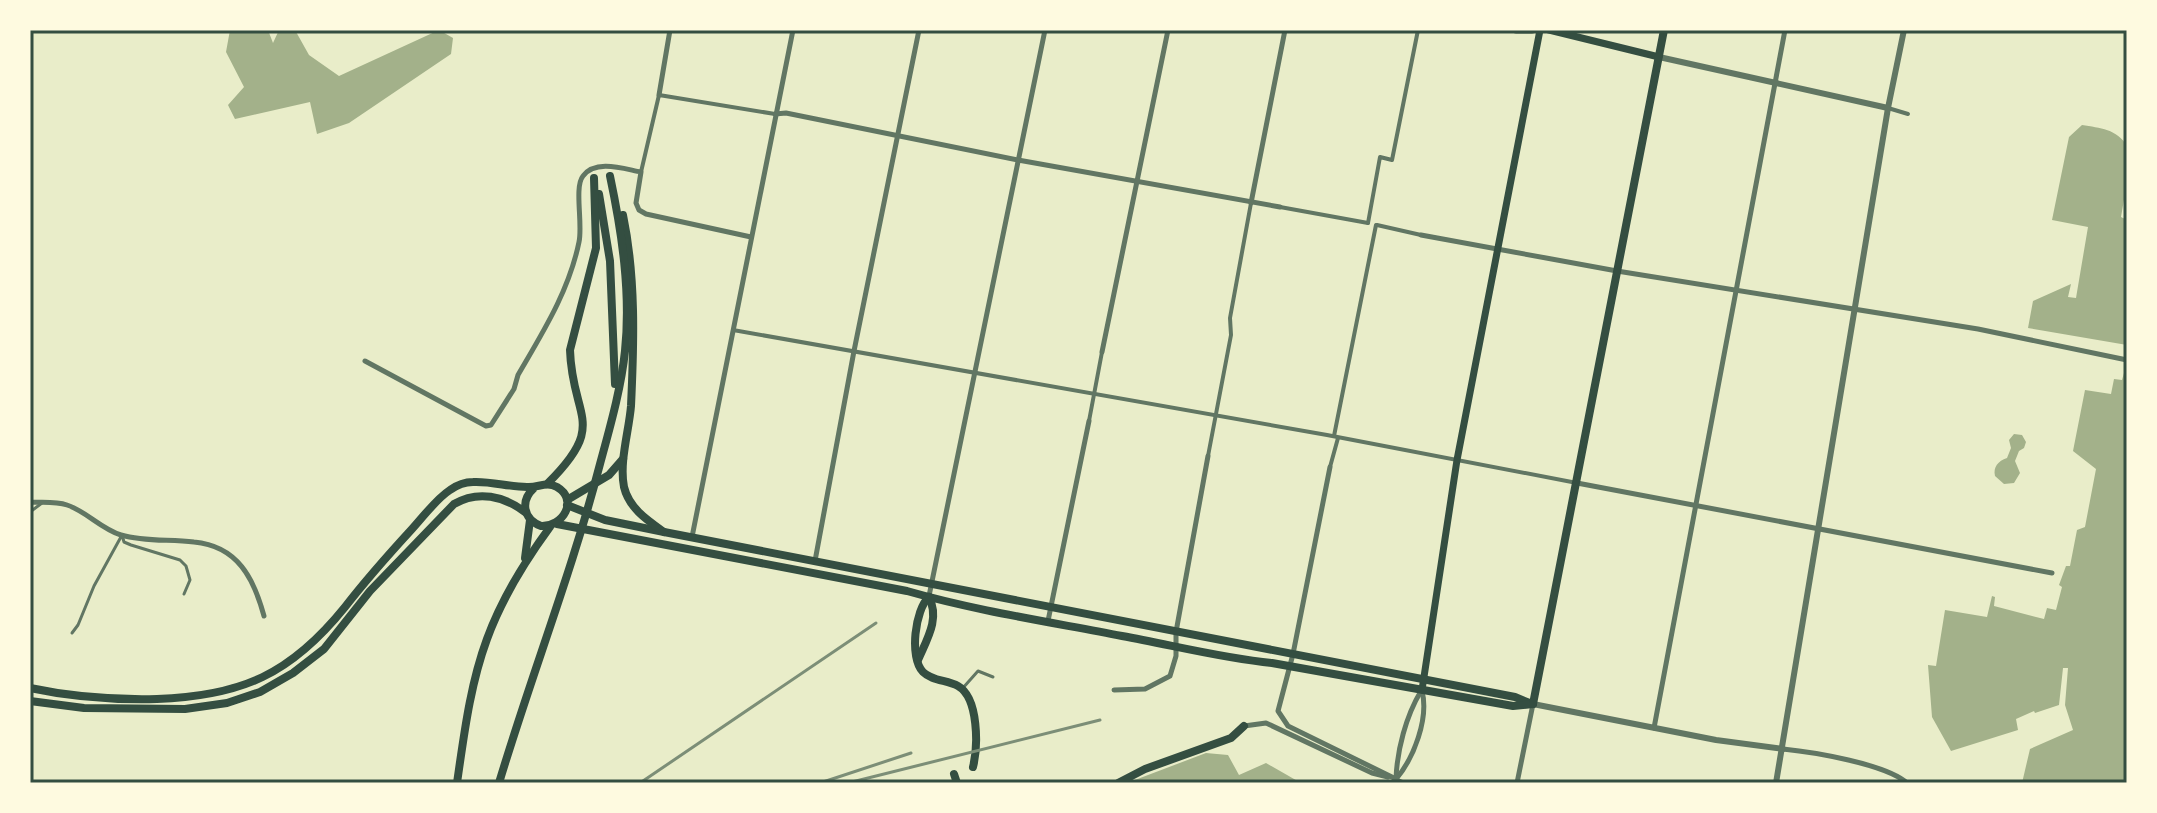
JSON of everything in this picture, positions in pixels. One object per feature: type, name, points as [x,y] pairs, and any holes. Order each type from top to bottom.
[{"type":"main road","points":[[1516,30],[1532,30]]},
{"type":"main road","points":[[1422,690],[1457,460],[1540,30]]},
{"type":"main road","points":[[1549,30],[1659,57]]},
{"type":"main road","points":[[1533,704],[1664,30]]},
{"type":"main road","points":[[499,783],[583,526],[616,405],[625,353],[626,295],[622,244],[610,176],[628,242],[634,325],[630,422],[623,484],[626,495],[644,518],[664,532]]},
{"type":"main road","points":[[30,688],[77,696],[140,699],[206,696],[245,685],[275,671],[311,645],[423,516],[451,489],[474,482],[534,488],[547,484],[568,462],[581,441],[583,414],[570,364],[570,350],[596,248],[594,178],[610,261],[616,405]]},
{"type":"main road","points":[[457,783],[475,679],[487,638],[524,562],[565,516],[567,503],[609,475],[625,456]]},
{"type":"main road","points":[[547,484],[559,489],[567,503],[605,520],[1422,678],[1515,697],[1533,704]]},
{"type":"main road","points":[[524,562],[528,517],[525,499],[534,488]]},
{"type":"main road","points":[[30,701],[84,708],[160,710],[210,707],[252,695],[293,673],[324,649],[370,591],[454,504],[471,497],[497,497],[515,505],[541,526],[554,525],[844,578],[955,605],[1232,659],[1513,706],[1533,704]]},
{"type":"main road","points":[[918,661],[934,621],[935,608],[929,597]]},
{"type":"main road","points":[[929,597],[921,603],[918,611],[915,646],[918,661],[923,672],[962,689],[969,701],[978,739],[973,767]]},
{"type":"main road","points":[[1118,783],[1145,769],[1231,738],[1244,726]]},
{"type":"street","points":[[670,30],[636,203],[639,210],[646,214],[751,237]]},
{"type":"street","points":[[692,537],[793,30]]},
{"type":"street","points":[[815,561],[919,30]]},
{"type":"street","points":[[929,597],[1045,30]]},
{"type":"street","points":[[1048,621],[1168,30]]},
{"type":"street","points":[[1114,690],[1145,689],[1164,682],[1173,668],[1176,632],[1231,335],[1230,318],[1285,30]]},
{"type":"street","points":[[1368,223],[1380,157],[1392,160],[1418,30]]},
{"type":"street","points":[[1654,728],[1785,30]]},
{"type":"street","points":[[1776,783],[1888,108],[1904,30]]},
{"type":"street","points":[[1659,57],[1908,114]]},
{"type":"street","points":[[659,95],[775,114],[786,113],[1499,250],[1978,329],[2127,360]]},
{"type":"street","points":[[365,361],[486,426],[496,420],[557,307],[572,272],[580,237],[579,184],[583,175],[597,166],[641,172]]},
{"type":"street","points":[[1376,225],[1293,654],[1278,711],[1288,726],[1396,779]]},
{"type":"street","points":[[733,330],[1336,437],[2052,573]]},
{"type":"street","points":[[30,502],[75,508],[122,535],[158,541],[195,542],[218,548],[232,557],[253,581],[264,616]]},
{"type":"street","points":[[1396,779],[1397,759],[1414,703],[1422,690]]},
{"type":"street","points":[[1396,779],[1408,765],[1426,707],[1422,690]]},
{"type":"street","points":[[1517,783],[1533,704],[1859,763],[1898,776],[1907,783]]},
{"type":"street","points":[[1244,726],[1266,723],[1372,773],[1396,779]]},
{"type":"lane","points":[[30,512],[42,503]]},
{"type":"lane","points":[[122,535],[124,542],[180,560],[186,566],[190,580],[184,594]]},
{"type":"lane","points":[[72,633],[122,535]]},
{"type":"lane","points":[[962,689],[978,671],[993,677]]},
{"type":"lane","points":[[1396,779],[1406,783]]},
{"type":"shaded area","points":[[230,30],[268,30],[273,43],[279,30],[295,30],[309,55],[339,76],[439,30],[453,38],[451,54],[349,123],[317,134],[310,102],[235,119],[228,105],[244,87],[226,52]]},
{"type":"shaded area","points":[[2082,125],[2113,133],[2127,146],[2127,182],[2121,217],[2127,220],[2127,345],[2028,328],[2033,301],[2071,284],[2068,297],[2076,298],[2088,227],[2052,220],[2069,137]]},
{"type":"shaded area","points":[[2124,373],[2127,373],[2127,783],[2022,783],[2030,749],[2073,730],[2065,705],[2068,668],[2063,668],[2059,705],[2016,719],[2018,730],[1951,751],[1932,717],[1928,665],[1936,666],[1945,610],[1987,617],[1992,596],[1995,597],[1994,606],[2044,619],[2047,608],[2056,610],[2062,587],[2059,585],[2066,566],[2070,566],[2077,530],[2085,527],[2096,469],[2073,451],[2085,390],[2111,394],[2114,379],[2122,380]]},
{"type":"shaded area","points":[[2014,434],[2022,435],[2026,442],[2015,461],[2020,473],[2014,483],[2004,484],[1995,476],[1995,470],[2007,458],[2011,448],[2009,440]]},
{"type":"shaded area","points":[[1206,753],[1228,755],[1239,775],[1266,763],[1301,783],[1127,783]]},
{"type":"railway","points":[[640,783],[876,623]]},
{"type":"railway","points":[[848,783],[1100,720]]},
{"type":"railway","points":[[820,783],[911,753]]}]
